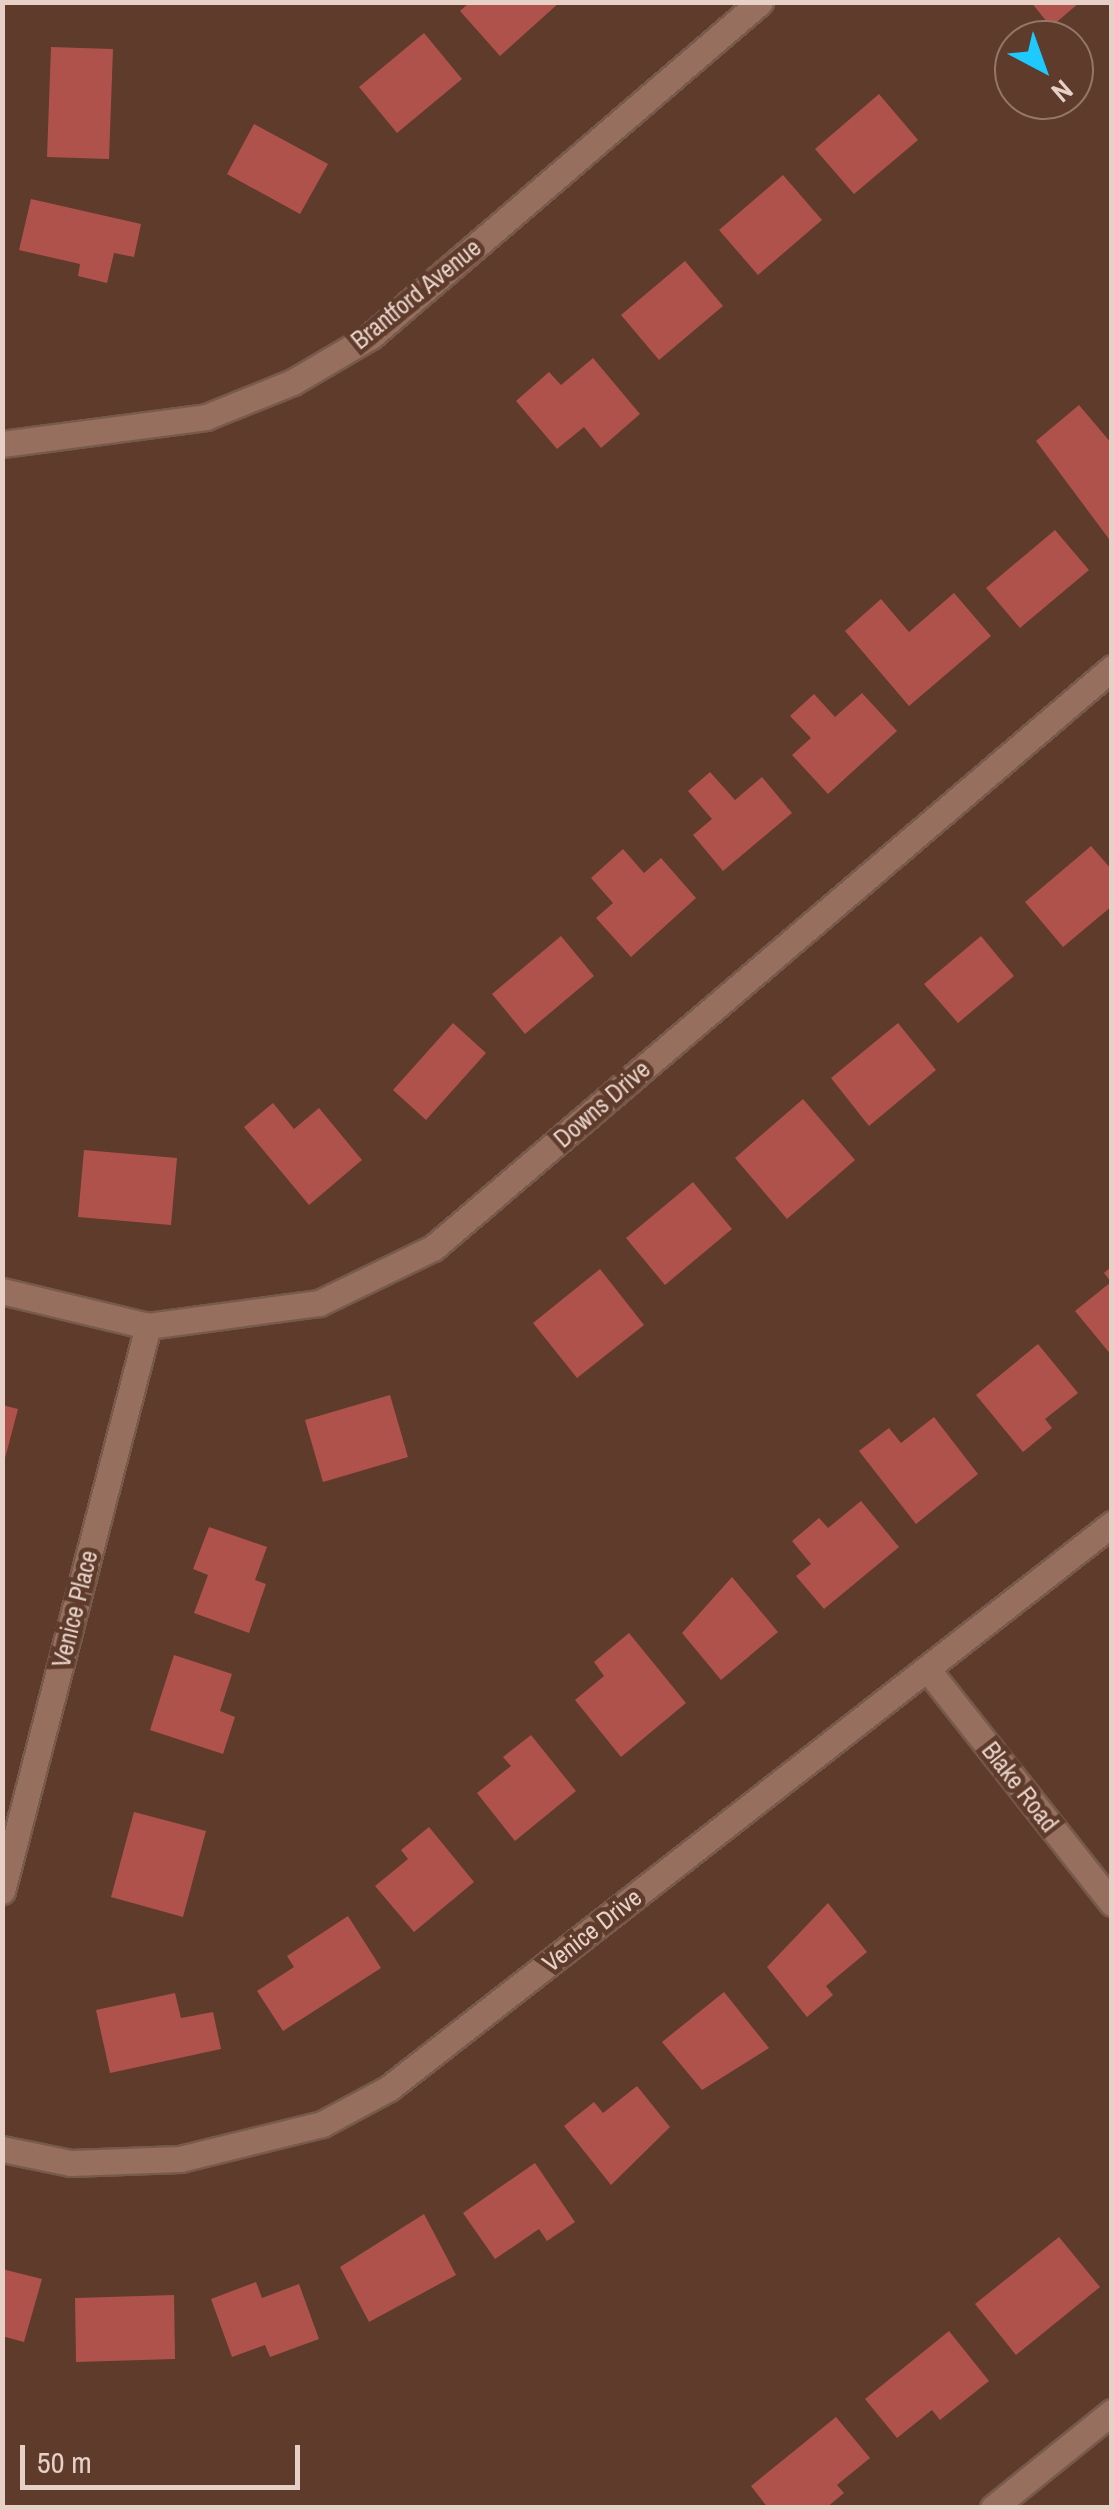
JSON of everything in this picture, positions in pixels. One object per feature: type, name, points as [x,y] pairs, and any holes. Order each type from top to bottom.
[{"type":"street","name":"Brantford Avenue","points":[[2,444],[206,417],[293,382],[371,336],[760,2]]},
{"type":"street","name":"Downs Drive","points":[[2,1291],[148,1326],[319,1303],[433,1248],[1112,668]]},
{"type":"street","name":"Venice Place","points":[[2,1892],[148,1326]]},
{"type":"street","name":"Venice Drive","points":[[2,2148],[72,2163],[180,2159],[322,2124],[389,2088],[1112,1524]]},
{"type":"street","name":"Blake Road","points":[[928,1670],[1112,1903]]},
{"type":"street","points":[[992,2508],[1112,2412]]},
{"type":"building","points":[[470,2],[560,2],[500,56],[460,11]]},
{"type":"building","points":[[1031,2],[1080,2],[1059,20],[1045,20]]},
{"type":"building","points":[[424,33],[462,79],[397,133],[359,87]]},
{"type":"building","points":[[51,47],[113,49],[109,159],[47,157]]},
{"type":"building","points":[[879,94],[918,140],[854,194],[815,149]]},
{"type":"building","points":[[254,124],[328,164],[300,214],[227,174]]},
{"type":"building","points":[[783,175],[822,220],[758,275],[719,230]]},
{"type":"building","points":[[31,199],[141,224],[134,257],[114,253],[107,283],[78,276],[80,264],[19,250]]},
{"type":"building","points":[[685,261],[723,306],[659,360],[621,315]]},
{"type":"building","points":[[593,358],[640,414],[601,448],[584,427],[557,449],[516,401],[549,372],[561,385]]},
{"type":"building","points":[[1079,405],[1112,444],[1109,539],[1036,441]]},
{"type":"building","points":[[1055,530],[1089,570],[1020,628],[986,588]]},
{"type":"building","points":[[954,593],[991,636],[909,706],[845,631],[881,599],[909,632]]},
{"type":"building","points":[[862,693],[897,731],[828,794],[792,755],[811,738],[790,716],[814,694],[835,717]]},
{"type":"building","points":[[710,772],[735,800],[762,777],[792,813],[723,871],[693,835],[712,819],[688,791]]},
{"type":"building","points":[[1091,846],[1112,870],[1112,906],[1063,947],[1025,902]]},
{"type":"building","points":[[623,849],[644,873],[661,858],[696,898],[631,957],[596,918],[613,903],[591,878]]},
{"type":"building","points":[[561,936],[594,976],[525,1034],[492,994]]},
{"type":"building","points":[[981,936],[1014,976],[958,1023],[924,984]]},
{"type":"building","points":[[453,1023],[486,1053],[426,1120],[393,1090]]},
{"type":"building","points":[[898,1023],[936,1070],[869,1126],[831,1078]]},
{"type":"building","points":[[803,1099],[855,1160],[787,1219],[735,1158]]},
{"type":"building","points":[[273,1103],[294,1129],[319,1108],[362,1160],[309,1205],[244,1127]]},
{"type":"building","points":[[84,1150],[177,1158],[171,1225],[78,1217]]},
{"type":"building","points":[[693,1182],[732,1229],[665,1285],[626,1238]]},
{"type":"building","points":[[1112,1266],[1112,1356],[1075,1311],[1111,1282],[1104,1273]]},
{"type":"building","points":[[600,1269],[644,1325],[577,1378],[533,1323]]},
{"type":"building","points":[[1038,1344],[1078,1393],[1045,1419],[1052,1428],[1023,1452],[976,1395]]},
{"type":"building","points":[[390,1395],[408,1457],[323,1482],[305,1420]]},
{"type":"building","points":[[2,1405],[18,1409],[4,1462],[2,1462]]},
{"type":"building","points":[[934,1417],[978,1474],[916,1524],[859,1451],[889,1428],[901,1443]]},
{"type":"building","points":[[861,1501],[899,1547],[824,1609],[796,1576],[811,1564],[792,1541],[819,1518],[828,1528]]},
{"type":"building","points":[[209,1527],[267,1547],[255,1580],[266,1584],[249,1633],[194,1613],[208,1575],[193,1569]]},
{"type":"building","points":[[732,1577],[778,1632],[721,1680],[682,1633]]},
{"type":"building","points":[[629,1633],[686,1703],[621,1757],[575,1700],[604,1676],[594,1662]]},
{"type":"building","points":[[174,1655],[232,1674],[220,1711],[235,1717],[223,1754],[150,1730]]},
{"type":"building","points":[[531,1735],[576,1791],[515,1841],[477,1793],[511,1766],[503,1757]]},
{"type":"building","points":[[134,1812],[206,1831],[183,1917],[111,1897]]},
{"type":"building","points":[[429,1827],[474,1882],[414,1932],[375,1886],[408,1859],[401,1850]]},
{"type":"building","points":[[828,1903],[867,1952],[826,1986],[833,1995],[807,2017],[767,1967]]},
{"type":"building","points":[[348,1916],[381,1968],[283,2031],[257,1991],[294,1967],[287,1956]]},
{"type":"building","points":[[724,1992],[769,2048],[702,2090],[662,2042]]},
{"type":"building","points":[[175,1993],[181,2018],[213,2012],[221,2049],[110,2073],[96,2010]]},
{"type":"building","points":[[637,2086],[670,2127],[611,2185],[564,2126],[594,2102],[603,2113]]},
{"type":"building","points":[[535,2163],[575,2222],[547,2241],[539,2229],[495,2259],[463,2213]]},
{"type":"building","points":[[424,2214],[456,2275],[369,2322],[340,2267]]},
{"type":"building","points":[[1059,2237],[1100,2287],[1016,2355],[975,2304]]},
{"type":"building","points":[[2,2269],[42,2279],[24,2342],[2,2336]]},
{"type":"building","points":[[256,2282],[262,2298],[299,2284],[319,2339],[270,2357],[265,2345],[232,2357],[211,2299]]},
{"type":"building","points":[[174,2295],[175,2359],[76,2362],[75,2298]]},
{"type":"building","points":[[949,2331],[989,2381],[940,2420],[932,2410],[897,2438],[865,2399]]},
{"type":"building","points":[[836,2417],[870,2458],[837,2485],[844,2493],[826,2508],[768,2508],[751,2486]]}]
